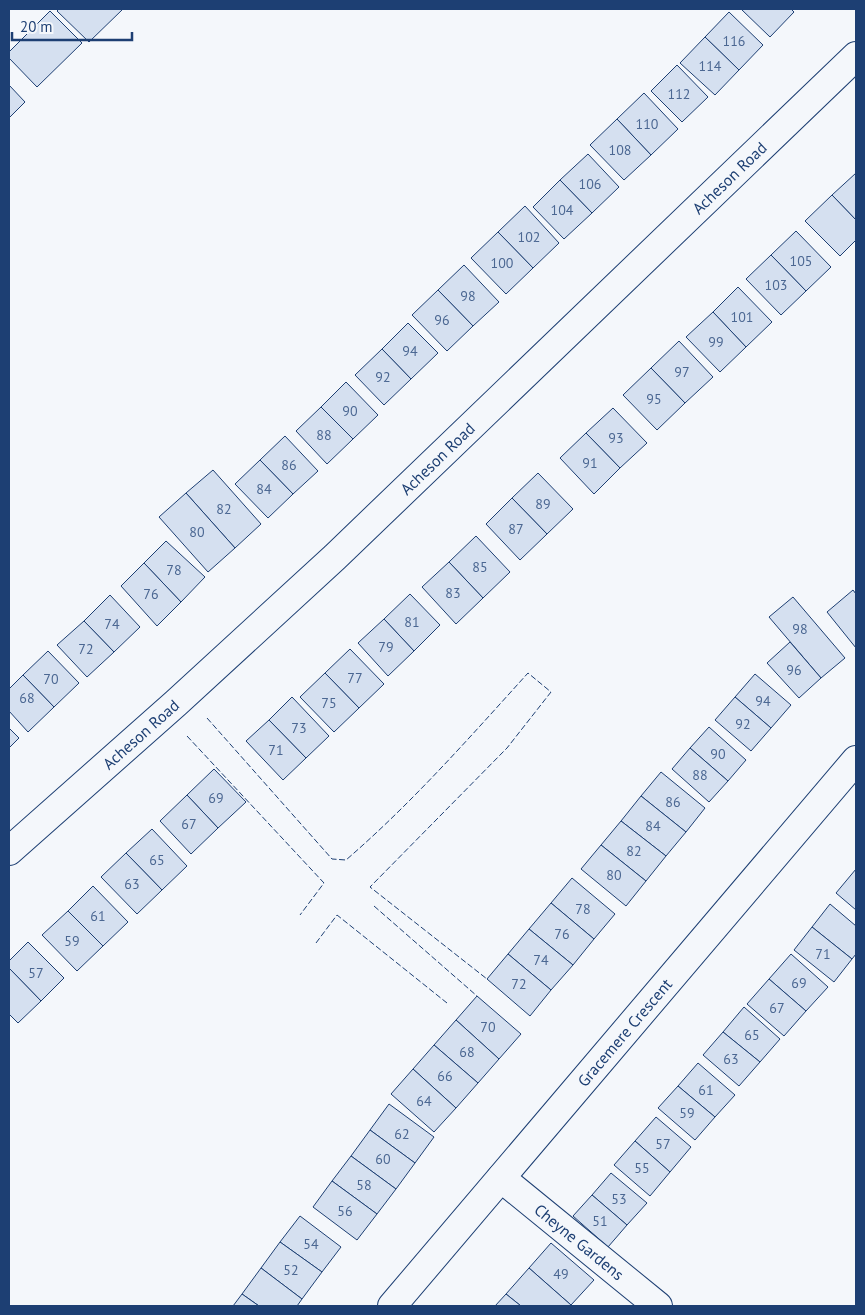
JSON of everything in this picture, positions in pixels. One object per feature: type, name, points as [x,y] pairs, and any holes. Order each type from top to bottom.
[{"type":"street","name":"Acheson Road","points":[[9,851],[176,703],[335,557],[856,56]]},
{"type":"street","name":"Gracemere Crescent","points":[[392,1306],[856,760]]},
{"type":"street","name":"Cheyne Gardens","points":[[501,1178],[658,1306]]},
{"type":"building","points":[[59,9],[123,9],[89,42],[57,11]]},
{"type":"building","points":[[741,9],[791,9],[794,12],[770,37]]},
{"type":"building","points":[[50,11],[82,43],[37,87],[9,58],[9,52]]},
{"type":"building","points":[[729,12],[763,45],[739,70],[705,37]]},
{"type":"building","points":[[705,37],[739,70],[715,95],[680,63]]},
{"type":"building","points":[[677,65],[708,97],[682,122],[651,91]]},
{"type":"building","points":[[9,85],[25,102],[9,118]]},
{"type":"building","points":[[644,93],[678,129],[651,155],[617,119]]},
{"type":"building","points":[[617,119],[651,155],[624,180],[590,145]]},
{"type":"building","points":[[588,154],[619,187],[592,213],[560,180]]},
{"type":"building","points":[[856,173],[856,220],[832,195]]},
{"type":"building","points":[[560,180],[592,213],[564,239],[533,207]]},
{"type":"building","points":[[832,195],[856,220],[856,240],[840,256],[805,221]]},
{"type":"building","points":[[525,206],[559,243],[533,268],[498,232]]},
{"type":"building","points":[[796,231],[831,267],[806,291],[771,255]]},
{"type":"building","points":[[498,232],[533,268],[506,294],[471,258]]},
{"type":"building","points":[[771,255],[806,291],[781,315],[746,279]]},
{"type":"building","points":[[464,265],[499,302],[473,326],[438,290]]},
{"type":"building","points":[[738,287],[772,322],[746,347],[713,312]]},
{"type":"building","points":[[438,290],[473,326],[447,351],[412,315]]},
{"type":"building","points":[[713,312],[746,347],[720,372],[686,337]]},
{"type":"building","points":[[408,323],[438,353],[411,379],[382,349]]},
{"type":"building","points":[[679,341],[713,377],[685,403],[651,368]]},
{"type":"building","points":[[382,349],[411,379],[384,405],[355,375]]},
{"type":"building","points":[[651,368],[685,403],[657,430],[623,395]]},
{"type":"building","points":[[346,382],[378,415],[353,439],[321,407]]},
{"type":"building","points":[[321,407],[353,439],[327,464],[296,431]]},
{"type":"building","points":[[613,408],[647,443],[620,468],[586,433]]},
{"type":"building","points":[[586,433],[620,468],[594,494],[560,458]]},
{"type":"building","points":[[285,436],[318,471],[293,494],[260,460]]},
{"type":"building","points":[[260,460],[293,494],[268,518],[235,484]]},
{"type":"building","points":[[213,470],[261,524],[235,548],[186,493]]},
{"type":"building","points":[[538,473],[573,509],[547,534],[512,498]]},
{"type":"building","points":[[186,493],[235,548],[208,572],[159,517]]},
{"type":"building","points":[[512,498],[547,534],[520,560],[486,524]]},
{"type":"building","points":[[476,536],[510,572],[483,598],[449,562]]},
{"type":"building","points":[[166,541],[205,577],[181,602],[144,563]]},
{"type":"building","points":[[449,562],[483,598],[456,624],[422,587]]},
{"type":"building","points":[[144,563],[181,602],[157,626],[121,586]]},
{"type":"building","points":[[853,590],[856,594],[856,648],[827,612]]},
{"type":"building","points":[[410,594],[440,625],[414,651],[384,619]]},
{"type":"building","points":[[110,595],[140,627],[114,652],[84,621]]},
{"type":"building","points":[[793,597],[845,658],[821,678],[769,617]]},
{"type":"building","points":[[384,619],[414,651],[388,676],[358,643]]},
{"type":"building","points":[[84,621],[114,652],[87,677],[57,645]]},
{"type":"building","points":[[790,642],[821,678],[799,698],[767,663]]},
{"type":"building","points":[[350,649],[384,684],[359,708],[325,673]]},
{"type":"building","points":[[48,651],[79,683],[54,707],[23,675]]},
{"type":"building","points":[[325,673],[359,708],[334,732],[300,697]]},
{"type":"building","points":[[755,674],[791,705],[771,728],[735,697]]},
{"type":"building","points":[[23,675],[54,707],[28,732],[9,711],[9,689]]},
{"type":"building","points":[[292,697],[329,736],[306,758],[269,720]]},
{"type":"building","points":[[735,697],[771,728],[751,751],[715,720]]},
{"type":"building","points":[[269,720],[306,758],[283,780],[246,741]]},
{"type":"building","points":[[709,727],[746,760],[728,781],[690,748]]},
{"type":"building","points":[[9,728],[19,738],[9,748]]},
{"type":"building","points":[[690,748],[728,781],[709,802],[672,769]]},
{"type":"building","points":[[214,769],[246,802],[218,828],[187,795]]},
{"type":"building","points":[[661,772],[705,808],[686,832],[641,796]]},
{"type":"building","points":[[187,795],[218,828],[191,854],[160,821]]},
{"type":"building","points":[[641,796],[686,832],[666,856],[621,821]]},
{"type":"building","points":[[621,821],[666,856],[646,881],[601,845]]},
{"type":"building","points":[[152,829],[187,866],[162,890],[126,853]]},
{"type":"building","points":[[601,845],[646,881],[626,906],[581,869]]},
{"type":"building","points":[[126,853],[162,890],[137,914],[101,877]]},
{"type":"building","points":[[856,869],[856,910],[836,893]]},
{"type":"building","points":[[572,878],[615,914],[594,939],[551,903]]},
{"type":"building","points":[[93,886],[128,922],[103,946],[68,911]]},
{"type":"building","points":[[551,903],[594,939],[573,965],[529,929]]},
{"type":"building","points":[[830,904],[856,926],[856,954],[852,959],[812,927]]},
{"type":"building","points":[[68,911],[103,946],[77,971],[42,935]]},
{"type":"building","points":[[812,927],[852,959],[834,982],[794,950]]},
{"type":"building","points":[[529,929],[573,965],[551,990],[508,954]]},
{"type":"building","points":[[28,942],[64,978],[41,1001],[9,968],[9,961]]},
{"type":"building","points":[[508,954],[551,990],[530,1016],[487,979]]},
{"type":"building","points":[[791,954],[828,987],[806,1011],[769,979]]},
{"type":"building","points":[[9,968],[41,1001],[18,1023],[9,1014]]},
{"type":"building","points":[[769,979],[806,1011],[784,1036],[747,1004]]},
{"type":"building","points":[[477,996],[521,1034],[499,1059],[456,1020]]},
{"type":"building","points":[[744,1007],[780,1039],[760,1062],[723,1032]]},
{"type":"building","points":[[456,1020],[499,1059],[478,1083],[434,1045]]},
{"type":"building","points":[[723,1032],[760,1062],[739,1086],[703,1055]]},
{"type":"building","points":[[434,1045],[478,1083],[456,1108],[413,1069]]},
{"type":"building","points":[[698,1063],[735,1095],[715,1117],[678,1086]]},
{"type":"building","points":[[413,1069],[456,1108],[434,1132],[391,1094]]},
{"type":"building","points":[[678,1086],[715,1117],[695,1140],[658,1108]]},
{"type":"building","points":[[389,1104],[434,1137],[415,1163],[370,1130]]},
{"type":"building","points":[[656,1117],[691,1147],[670,1172],[635,1141]]},
{"type":"building","points":[[370,1130],[415,1163],[396,1189],[351,1156]]},
{"type":"building","points":[[635,1141],[670,1172],[650,1196],[614,1165]]},
{"type":"building","points":[[351,1156],[396,1189],[377,1214],[332,1181]]},
{"type":"building","points":[[611,1173],[647,1203],[627,1225],[592,1195]]},
{"type":"building","points":[[332,1181],[377,1214],[357,1240],[313,1207]]},
{"type":"building","points":[[592,1195],[627,1225],[608,1247],[573,1216]]},
{"type":"building","points":[[300,1216],[341,1247],[322,1272],[280,1242]]},
{"type":"building","points":[[280,1242],[322,1272],[302,1299],[261,1268]]},
{"type":"building","points":[[551,1243],[594,1280],[571,1305],[529,1268]]},
{"type":"building","points":[[261,1268],[302,1299],[297,1306],[259,1306],[242,1294]]},
{"type":"building","points":[[529,1268],[571,1306],[521,1306],[506,1294]]},
{"type":"building","points":[[242,1294],[259,1306],[233,1306]]},
{"type":"building","points":[[506,1294],[521,1306],[495,1306]]},
{"type":"fence","points":[[207,718],[332,859],[346,860],[417,793],[528,673],[551,692],[507,748],[370,887],[487,979]]},
{"type":"fence","points":[[187,736],[324,883],[300,915]]},
{"type":"fence","points":[[374,906],[477,996]]},
{"type":"fence","points":[[316,943],[337,915],[447,1003]]}]
